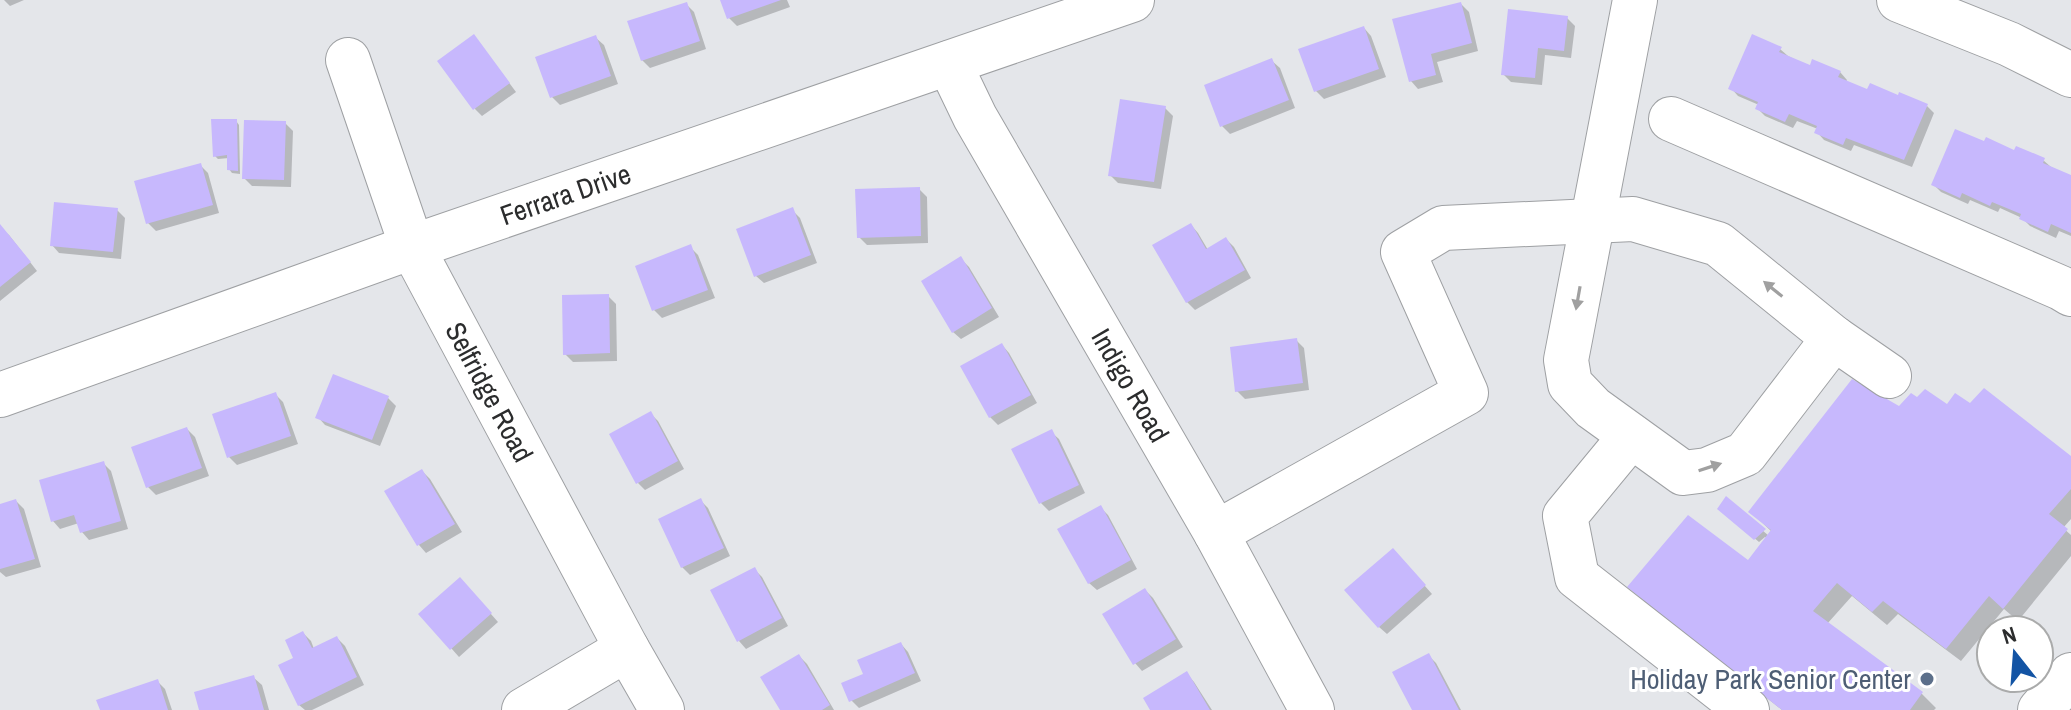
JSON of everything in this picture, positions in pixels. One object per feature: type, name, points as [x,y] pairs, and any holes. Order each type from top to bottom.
[{"type":"street","name":"Ferrara Drive","points":[[0,395],[412,247],[1132,0]]},
{"type":"street","points":[[1635,0],[1566,360],[1570,384],[1593,408],[1683,473],[1707,470],[1745,454],[1834,338]]},
{"type":"street","points":[[1899,0],[2009,44],[2071,75]]},
{"type":"street","name":"Selfridge Road","points":[[348,60],[412,247],[662,710]]},
{"type":"street","name":"Indigo Road","points":[[949,63],[975,117],[1216,533],[1312,710]]},
{"type":"street","points":[[1671,119],[2071,294]]},
{"type":"street","points":[[1216,533],[1466,393],[1403,252],[1443,228],[1633,219],[1718,244],[1834,338],[1889,376]]},
{"type":"street","points":[[1631,436],[1565,516],[1577,577],[1747,710]]},
{"type":"street","points":[[524,710],[627,649]]},
{"type":"street","points":[[2040,710],[2071,675]]},
{"type":"building","points":[[720,0],[781,0],[727,19]]},
{"type":"building","points":[[687,2],[700,41],[641,61],[627,21]]},
{"type":"building","points":[[1461,2],[1472,43],[1431,54],[1436,75],[1409,82],[1392,19]]},
{"type":"building","points":[[1508,9],[1568,16],[1564,51],[1538,48],[1535,78],[1501,75]]},
{"type":"building","points":[[1364,26],[1379,69],[1314,92],[1298,49]]},
{"type":"building","points":[[474,34],[510,83],[473,110],[437,61]]},
{"type":"building","points":[[1752,34],[1782,47],[1779,52],[1810,65],[1812,59],[1841,71],[1838,77],[1867,89],[1870,83],[1928,104],[1904,160],[1846,138],[1843,145],[1814,133],[1817,126],[1789,114],[1785,122],[1755,109],[1758,102],[1728,89]]},
{"type":"building","points":[[596,35],[611,76],[550,98],[535,57]]},
{"type":"building","points":[[1272,58],[1289,100],[1220,127],[1204,85]]},
{"type":"building","points":[[1120,99],[1166,106],[1154,182],[1108,176]]},
{"type":"building","points":[[211,119],[237,119],[238,171],[227,170],[227,155],[213,157]]},
{"type":"building","points":[[244,120],[286,121],[284,180],[242,179]]},
{"type":"building","points":[[1955,129],[1984,141],[1986,137],[2014,150],[2016,146],[2045,158],[2043,163],[2071,175],[2071,233],[2051,224],[2048,232],[2019,219],[2021,214],[1992,202],[1990,206],[1962,193],[1960,198],[1931,185]]},
{"type":"building","points":[[201,163],[213,205],[146,224],[134,181]]},
{"type":"building","points":[[920,187],[921,236],[857,238],[855,189]]},
{"type":"building","points":[[54,202],[118,208],[113,252],[50,246]]},
{"type":"building","points":[[793,207],[811,255],[754,277],[736,229]]},
{"type":"building","points":[[1191,223],[1206,249],[1226,237],[1245,270],[1186,303],[1152,245]]},
{"type":"building","points":[[0,224],[31,262],[0,287]]},
{"type":"building","points":[[691,244],[708,290],[652,311],[635,266]]},
{"type":"building","points":[[961,256],[992,308],[952,333],[921,281]]},
{"type":"building","points":[[609,294],[610,353],[563,355],[562,295]]},
{"type":"building","points":[[1297,338],[1303,383],[1235,392],[1230,347]]},
{"type":"building","points":[[1002,343],[1031,395],[989,418],[960,366]]},
{"type":"building","points":[[333,374],[389,396],[372,440],[315,418]]},
{"type":"building","name":"Holiday Park Senior Center","points":[[1852,379],[1899,406],[1911,393],[1917,397],[1925,389],[1947,404],[1955,393],[1970,403],[1984,388],[2071,456],[2071,489],[2049,514],[2068,529],[2003,609],[1989,596],[1946,649],[1883,601],[1872,612],[1837,583],[1813,611],[1923,692],[1910,710],[1782,710],[1627,587],[1688,515],[1748,560],[1771,530],[1748,512]]},
{"type":"building","points":[[276,392],[291,436],[227,458],[212,414]]},
{"type":"building","points":[[651,411],[678,461],[636,484],[609,434]]},
{"type":"building","points":[[187,427],[202,468],[146,488],[131,447]]},
{"type":"building","points":[[1052,429],[1079,485],[1039,504],[1011,449]]},
{"type":"building","points":[[104,461],[121,521],[80,533],[74,515],[51,522],[39,480]]},
{"type":"building","points":[[422,469],[455,524],[417,546],[384,491]]},
{"type":"building","points":[[1726,496],[1766,529],[1754,540],[1717,509]]},
{"type":"building","points":[[701,498],[724,548],[681,568],[658,519]]},
{"type":"building","points":[[16,499],[35,559],[0,569],[0,504]]},
{"type":"building","points":[[1101,505],[1131,560],[1088,584],[1057,529]]},
{"type":"building","points":[[1393,548],[1426,585],[1378,628],[1344,590]]},
{"type":"building","points":[[755,567],[782,618],[737,642],[710,590]]},
{"type":"building","points":[[460,577],[492,613],[450,650],[418,614]]},
{"type":"building","points":[[1145,588],[1176,639],[1133,665],[1102,614]]},
{"type":"building","points":[[303,631],[312,648],[337,636],[357,677],[298,706],[278,665],[293,658],[285,640]]},
{"type":"building","points":[[901,642],[915,673],[849,702],[841,683],[863,674],[857,660]]},
{"type":"building","points":[[1429,653],[1459,710],[1412,710],[1392,672]]},
{"type":"building","points":[[799,654],[830,705],[822,710],[780,710],[760,677]]},
{"type":"building","points":[[1187,671],[1210,710],[1150,710],[1143,698]]},
{"type":"building","points":[[254,675],[264,710],[199,710],[194,692]]},
{"type":"building","points":[[158,679],[168,710],[100,710],[96,700]]},
{"type":"place","name":"Holiday Park Senior Center","points":[[1927,679]]}]
